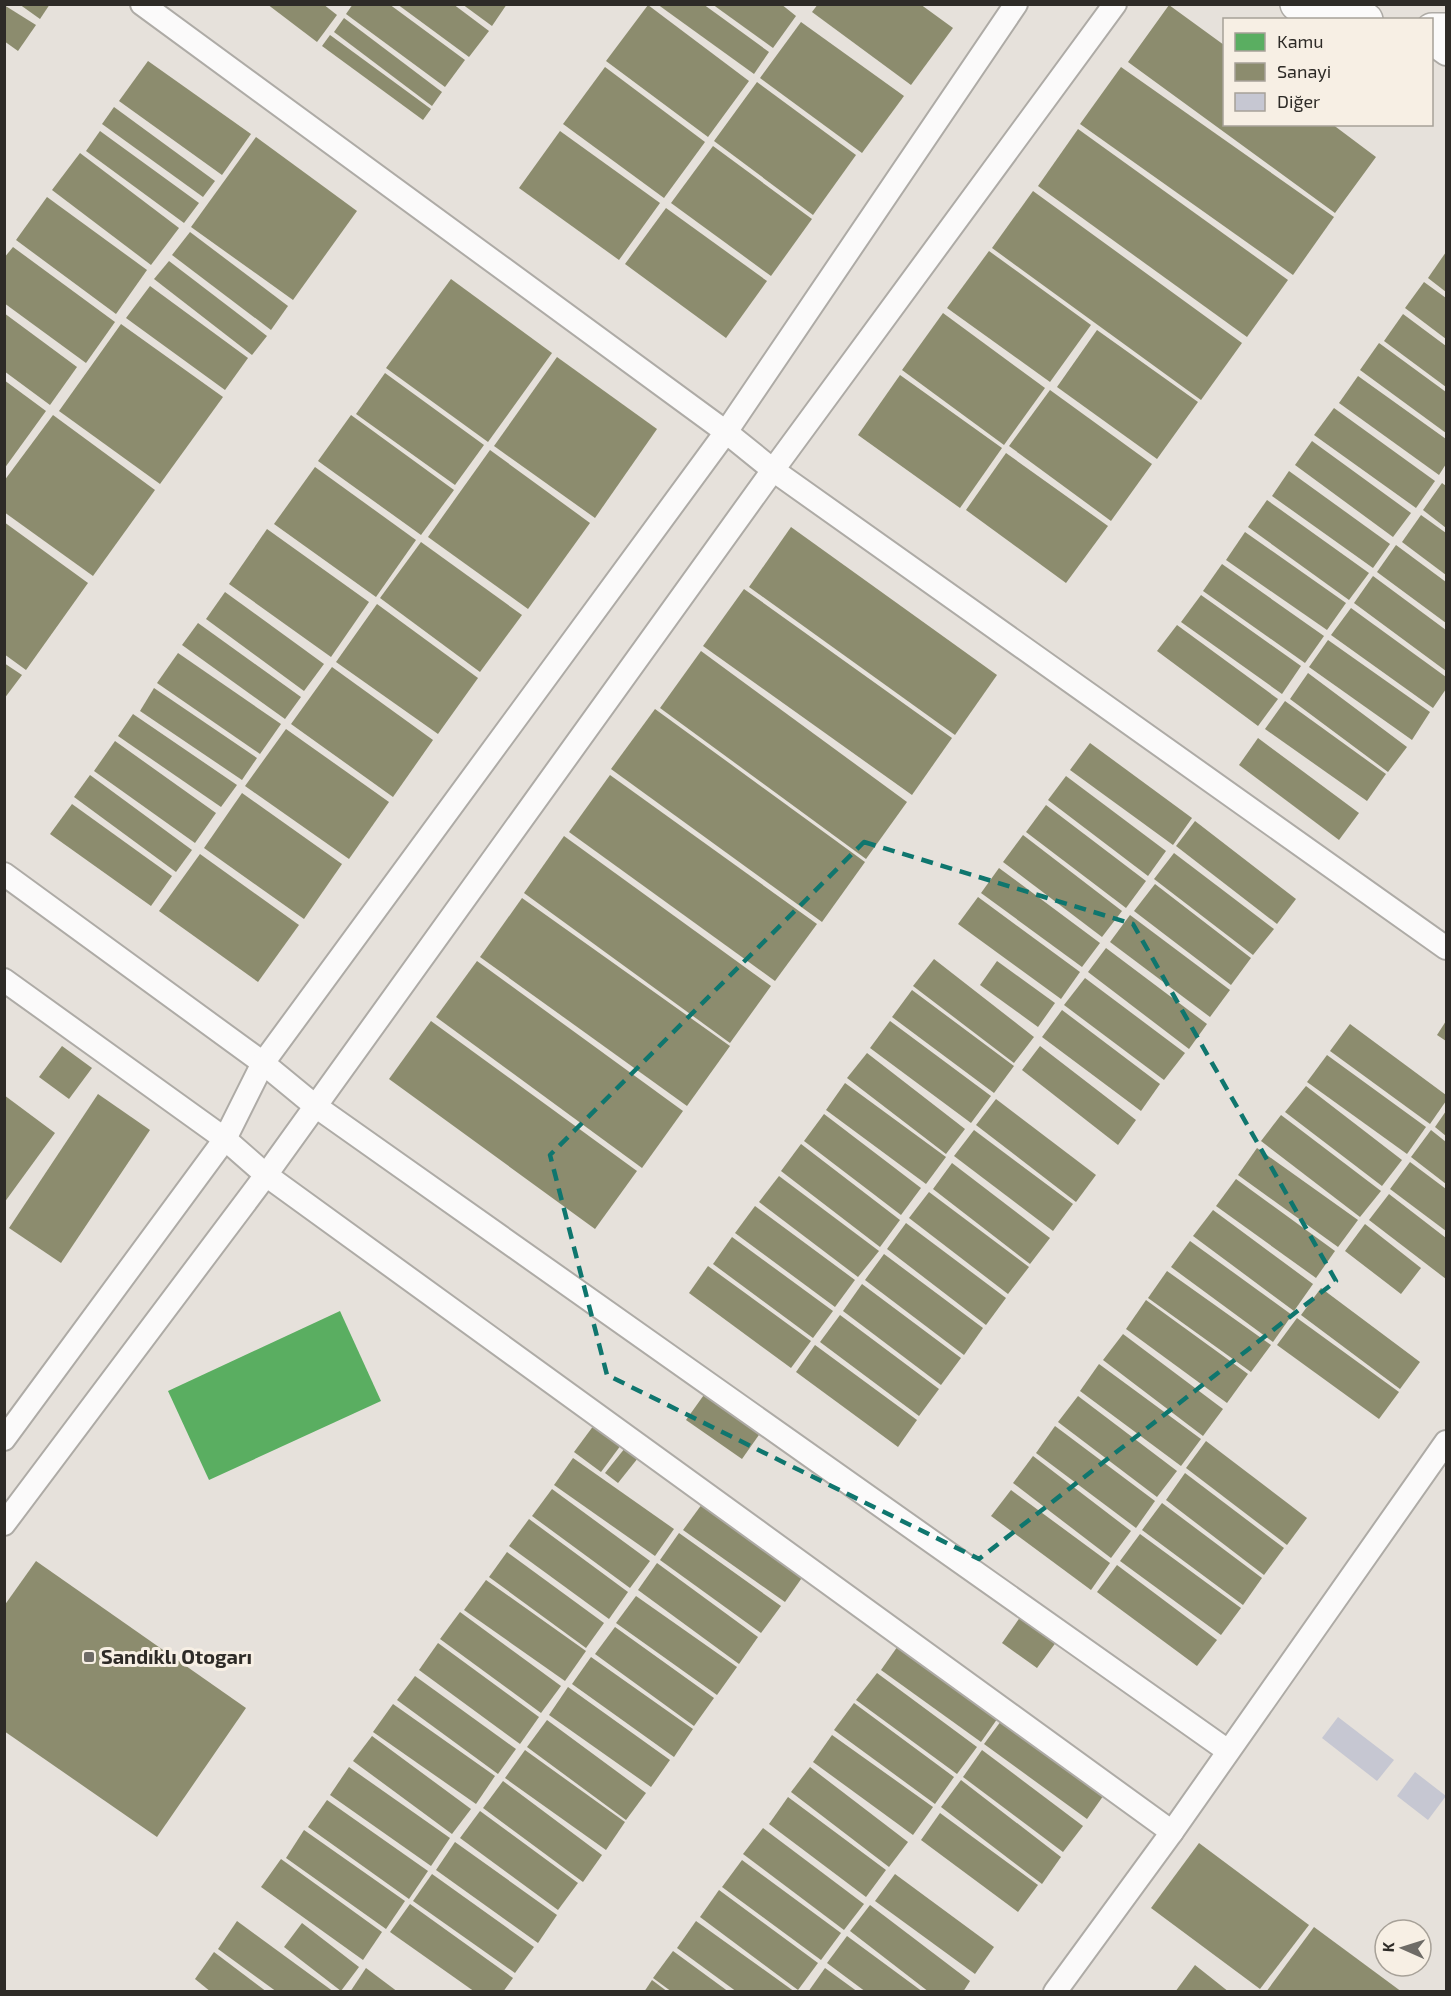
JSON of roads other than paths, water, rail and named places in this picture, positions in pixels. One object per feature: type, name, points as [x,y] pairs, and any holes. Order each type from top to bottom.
[{"type":"street","points":[[1297,4],[1357,18]]},
{"type":"lane","points":[[142,4],[726,432],[773,470],[1446,948]]},
{"type":"lane","points":[[4,1439],[225,1139],[263,1063],[726,432],[1016,4]]},
{"type":"lane","points":[[4,1524],[266,1175],[314,1105],[773,470],[1115,4]]},
{"type":"lane","points":[[1433,45],[1446,54]]},
{"type":"lane","points":[[4,874],[263,1063],[314,1105],[1228,1751]]},
{"type":"lane","points":[[4,980],[225,1139],[266,1175],[1172,1832]]},
{"type":"lane","points":[[1055,1992],[1172,1832],[1446,1442]]},
{"type":"place","name":"Sandıklı Otogarı","points":[[89,1657]]}]
